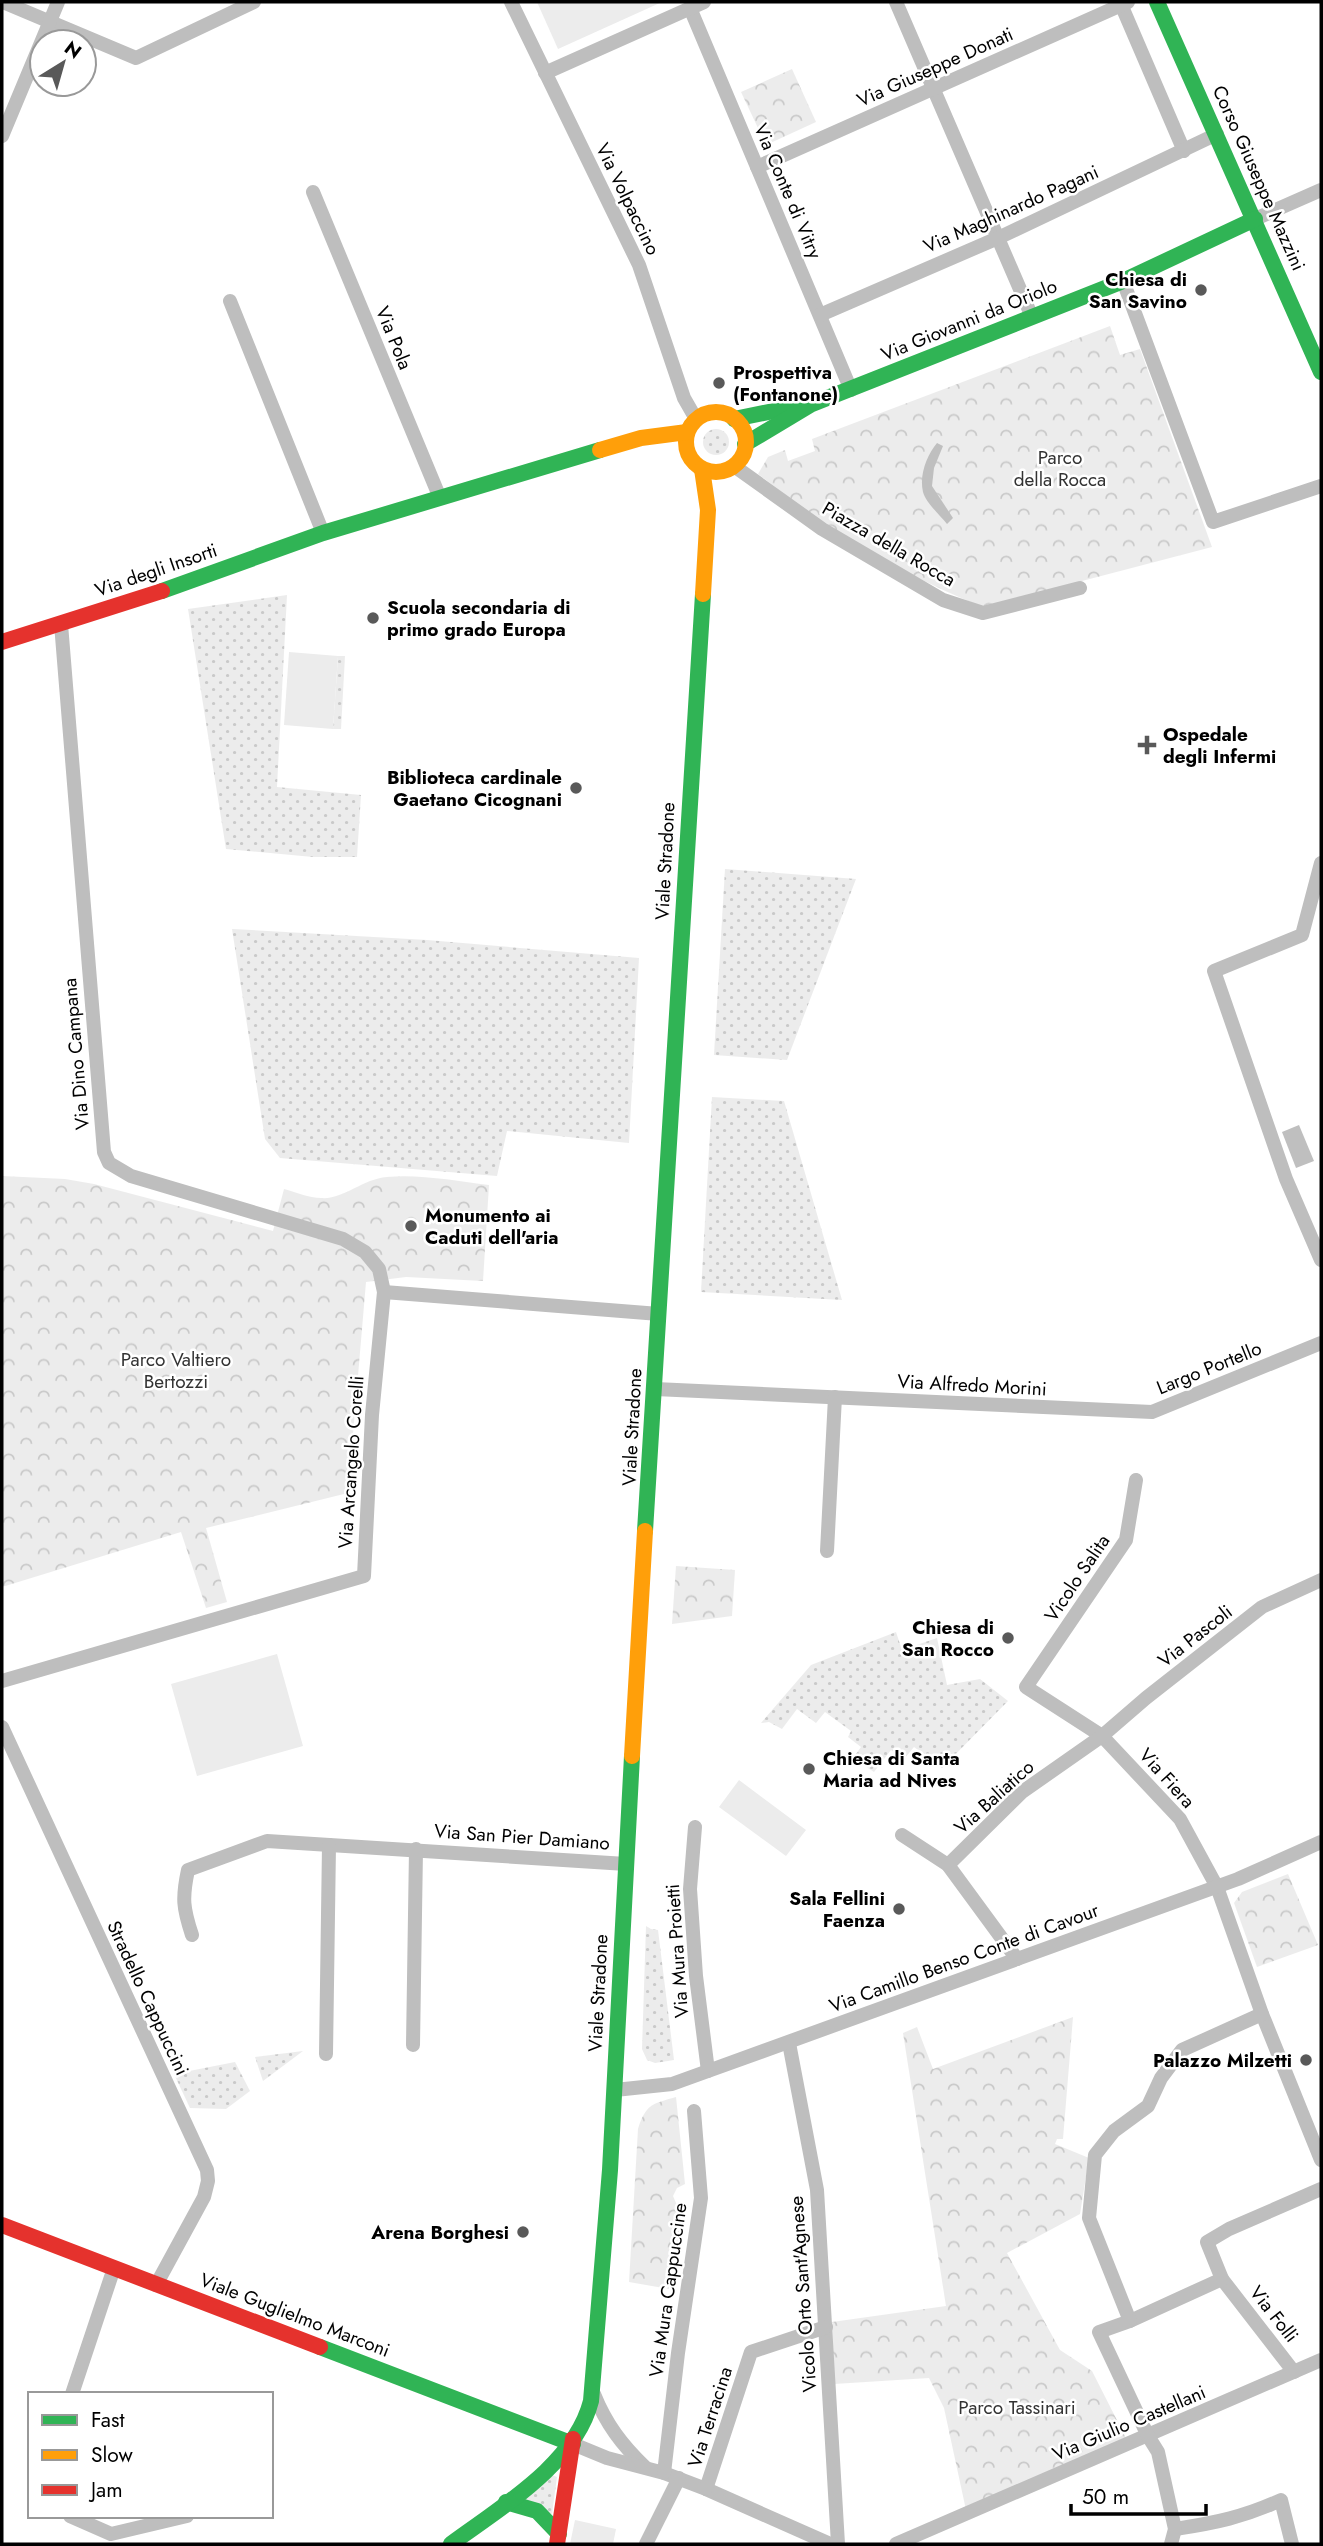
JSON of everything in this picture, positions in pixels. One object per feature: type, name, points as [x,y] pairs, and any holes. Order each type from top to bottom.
[{"type":"street","points":[[3,2],[136,58],[254,2]]},
{"type":"street","points":[[2,136],[58,2]]},
{"type":"street","name":"Via Volpaccino","points":[[511,2],[639,265],[692,426]]},
{"type":"street","points":[[545,73],[704,2]]},
{"type":"street","points":[[896,2],[1032,317]]},
{"type":"street","name":"Corso Giuseppe Mazzini","points":[[1157,2],[1321,372]]},
{"type":"street","points":[[1123,3],[1184,151]]},
{"type":"street","name":"Via Giuseppe Donati","points":[[757,167],[1123,3]]},
{"type":"street","name":"Via Conte di Vitry","points":[[690,8],[851,390]]},
{"type":"street","name":"Via Maghinardo Pagani","points":[[820,315],[998,238],[1217,134]]},
{"type":"street","points":[[1255,219],[1321,190]]},
{"type":"street","name":"Via Pola","points":[[313,192],[440,498]]},
{"type":"street","name":"Via Giovanni da Oriolo","points":[[745,444],[812,404],[1123,281],[1255,219]]},
{"type":"street","points":[[1123,281],[1213,522],[1317,488]]},
{"type":"street","points":[[230,301],[323,533]]},
{"type":"street","name":"Via Giovanni da Oriolo","points":[[734,419],[812,404]]},
{"type":"street","points":[[712,412],[724,413],[734,419],[741,426],[744,452],[732,467],[717,472],[702,469],[689,455],[686,445],[692,426],[712,412]]},
{"type":"street","name":"Via degli Insorti","points":[[2,642],[176,587],[323,533],[692,426]]},
{"type":"street","points":[[641,439],[689,455]]},
{"type":"street","name":"Viale Stradone","points":[[708,510],[732,467]]},
{"type":"street","name":"Piazza della Rocca","points":[[732,467],[822,528],[943,600],[983,613],[1080,588]]},
{"type":"street","name":"Viale Stradone","points":[[594,2345],[615,2090],[626,1864],[708,510],[702,469]]},
{"type":"street","name":"Via Dino Campana","points":[[61,624],[104,1152],[109,1163],[131,1176],[343,1239],[365,1252],[379,1269],[384,1292]]},
{"type":"street","points":[[1321,863],[1302,936],[1214,971],[1286,1179],[1321,1260]]},
{"type":"street","points":[[384,1292],[659,1314]]},
{"type":"street","name":"Via Arcangelo Corelli","points":[[2,1681],[364,1576],[372,1415],[384,1292]]},
{"type":"street","name":"Largo Portello","points":[[1107,1410],[1152,1412],[1321,1343]]},
{"type":"street","name":"Via Alfredo Morini","points":[[655,1389],[1107,1410]]},
{"type":"street","points":[[827,1552],[835,1397]]},
{"type":"street","name":"Vicolo Salita","points":[[1026,1687],[1126,1540],[1136,1480]]},
{"type":"street","name":"Via Pascoli","points":[[1102,1737],[1146,1698],[1262,1608],[1321,1580]]},
{"type":"street","name":"Via Fiera","points":[[1026,1687],[1102,1737],[1180,1819],[1217,1887],[1262,2014],[1321,2160]]},
{"type":"street","name":"Stradello Cappuccini","points":[[2,1727],[207,2170],[208,2181],[204,2197],[156,2284]]},
{"type":"street","name":"Via Baliatico","points":[[947,1865],[1022,1792],[1102,1737]]},
{"type":"street","name":"Via Mura Proietti","points":[[695,1827],[690,1889],[696,1976],[708,2071]]},
{"type":"street","points":[[902,1835],[947,1865],[1017,1959]]},
{"type":"street","name":"Via San Pier Damiano","points":[[192,1935],[185,1914],[183,1894],[188,1870],[267,1841],[626,1864]]},
{"type":"street","name":"Via Camillo Benso Conte di Cavour","points":[[615,2090],[672,2084],[789,2043],[1217,1887],[1321,1842]]},
{"type":"street","points":[[326,2054],[330,1845]]},
{"type":"street","name":"Via San Pier Damiano","points":[[413,2045],[416,1849]]},
{"type":"street","points":[[1130,2321],[1089,2218],[1095,2155],[1114,2131],[1147,2106],[1161,2078],[1182,2050],[1262,2014]]},
{"type":"street","name":"Vicolo Orto Sant'Agnese","points":[[789,2043],[817,2190],[826,2327],[830,2544]]},
{"type":"street","name":"Via Mura Cappuccine","points":[[664,2473],[678,2353],[701,2198],[694,2111]]},
{"type":"street","name":"Via Folli","points":[[1294,2372],[1222,2279],[1207,2242],[1229,2229],[1321,2189]]},
{"type":"street","name":"Viale Guglielmo Marconi","points":[[2,2225],[573,2444]]},
{"type":"street","points":[[73,2392],[114,2268]]},
{"type":"street","points":[[1171,2544],[1175,2529],[1158,2452],[1099,2332],[1130,2321],[1222,2279]]},
{"type":"street","name":"Via Terracina","points":[[706,2489],[751,2352],[826,2327]]},
{"type":"street","points":[[451,2544],[506,2502],[573,2444],[582,2428],[594,2394],[594,2345]]},
{"type":"street","points":[[558,2539],[573,2444],[573,2424],[584,2391],[594,2345]]},
{"type":"street","name":"Via Giulio Castellani","points":[[896,2544],[1321,2360]]},
{"type":"street","points":[[594,2394],[603,2418],[614,2434],[646,2468]]},
{"type":"street","points":[[573,2444],[607,2458],[678,2478],[830,2544]]},
{"type":"street","points":[[646,2544],[678,2478]]},
{"type":"street","points":[[1175,2529],[1226,2521],[1281,2500],[1293,2544]]},
{"type":"street","points":[[506,2502],[537,2511],[558,2539]]},
{"type":"street","points":[[75,2518],[111,2534],[179,2518]]},
{"type":"green space","points":[[537,2],[662,2],[558,49]]},
{"type":"green space","points":[[792,69],[816,122],[766,145],[741,92]]},
{"type":"green space","name":"Parco della Rocca","points":[[1110,326],[1120,355],[1140,349],[1212,547],[983,607],[923,580],[864,548],[809,513],[758,474],[768,457],[785,450],[788,461],[815,451],[812,439]]},
{"type":"green space","points":[[716,429],[725,433],[729,442],[725,451],[716,455],[707,451],[703,442],[707,433]]},
{"type":"green space","points":[[287,595],[277,787],[361,795],[357,857],[313,857],[226,849],[188,609]]},
{"type":"green space","points":[[289,652],[338,656],[333,729],[284,725]]},
{"type":"green space","points":[[338,656],[345,656],[341,729],[333,729]]},
{"type":"green space","points":[[725,869],[856,879],[787,1060],[714,1055]]},
{"type":"green space","points":[[232,929],[427,940],[639,958],[629,1143],[507,1131],[497,1176],[280,1158],[265,1139]]},
{"type":"green space","points":[[712,1097],[784,1101],[842,1300],[701,1292]]},
{"type":"green space","name":"Parco Valtiero Bertozzi","points":[[2,1176],[65,1179],[94,1184],[273,1231],[284,1189],[312,1197],[329,1198],[369,1181],[400,1176],[489,1185],[483,1281],[406,1277],[366,1282],[348,1493],[206,1528],[227,1602],[206,1608],[181,1532],[2,1587]]},
{"type":"green space","points":[[676,1566],[735,1570],[732,1616],[672,1624]]},
{"type":"green space","points":[[896,1632],[902,1650],[937,1638],[947,1685],[980,1679],[1008,1701],[942,1768],[914,1747],[904,1759],[891,1750],[874,1772],[853,1758],[861,1747],[848,1737],[851,1731],[825,1712],[816,1723],[797,1709],[782,1729],[769,1722],[761,1723],[811,1665]]},
{"type":"green space","points":[[277,1654],[303,1746],[197,1776],[171,1684]]},
{"type":"green space","points":[[739,1780],[806,1830],[786,1856],[719,1807]]},
{"type":"green space","points":[[1288,1874],[1318,1945],[1257,1967],[1234,1903],[1242,1892]]},
{"type":"green space","points":[[646,1926],[658,1930],[674,2060],[655,2063],[647,2060],[642,2049]]},
{"type":"green space","name":"Parco Tassinari","points":[[1073,2017],[1063,2139],[1057,2139],[1055,2144],[1089,2158],[1080,2214],[1007,2253],[1060,2350],[1092,2371],[1126,2438],[966,2510],[944,2408],[929,2378],[834,2384],[832,2322],[946,2306],[903,2033],[917,2027],[933,2069]]},
{"type":"green space","points":[[303,2051],[263,2081],[255,2057]]},
{"type":"green space","points":[[235,2062],[250,2091],[226,2109],[190,2108],[174,2074]]},
{"type":"green space","points":[[676,2097],[685,2184],[677,2188],[673,2196],[676,2203],[684,2208],[669,2289],[629,2282],[638,2129],[644,2114],[651,2106]]},
{"type":"green space","points":[[552,2475],[557,2477],[552,2514],[524,2500]]},
{"type":"green space","points":[[575,2520],[616,2529],[613,2544],[570,2544]]},
{"type":"shaded area","points":[[937,443],[943,446],[934,468],[932,486],[953,518],[947,524],[927,500],[922,486],[925,466]]},
{"type":"shaded area","points":[[1299,1125],[1314,1161],[1296,1168],[1282,1132]]},
{"type":"traffic: fast","points":[[1157,2],[1321,372]]},
{"type":"traffic: fast","points":[[745,444],[812,404],[1123,281],[1255,219]]},
{"type":"traffic: fast","points":[[734,419],[793,407]]},
{"type":"traffic: fast","points":[[162,591],[323,533],[600,450]]},
{"type":"traffic: fast","points":[[645,1531],[703,594]]},
{"type":"traffic: fast","points":[[451,2544],[513,2499],[553,2464],[582,2424],[591,2401],[610,2170],[632,1756]]},
{"type":"traffic: fast","points":[[320,2347],[573,2444]]},
{"type":"traffic: fast","points":[[506,2502],[537,2511],[559,2534]]},
{"type":"traffic: slow","points":[[716,412],[737,421],[746,442],[737,463],[716,472],[695,463],[686,442],[695,421],[716,412]]},
{"type":"traffic: slow","points":[[600,450],[641,438],[687,432]]},
{"type":"traffic: slow","points":[[702,469],[708,510],[703,594]]},
{"type":"traffic: slow","points":[[632,1756],[645,1531]]},
{"type":"traffic: jam","points":[[2,642],[162,591]]},
{"type":"traffic: jam","points":[[2,2225],[320,2347]]},
{"type":"traffic: jam","points":[[557,2544],[573,2439]]},
{"type":"place","name":"Chiesa di San Savino","points":[[1201,290]]},
{"type":"place","name":"Prospettiva (Fontanone)","points":[[719,383]]},
{"type":"place","name":"Scuola secondaria di primo grado Europa","points":[[373,618]]},
{"type":"place","name":"Ospedale degli Infermi","points":[[1147,745]]},
{"type":"place","name":"Biblioteca cardinale Gaetano Cicognani","points":[[576,788]]},
{"type":"place","name":"Monumento ai Caduti dell'aria","points":[[411,1226]]},
{"type":"place","name":"Chiesa di San Rocco","points":[[1008,1638]]},
{"type":"place","name":"Chiesa di Santa Maria ad Nives","points":[[809,1769]]},
{"type":"place","name":"Sala Fellini Faenza","points":[[899,1909]]},
{"type":"place","name":"Palazzo Milzetti","points":[[1306,2060]]},
{"type":"place","name":"Arena Borghesi","points":[[523,2232]]}]
